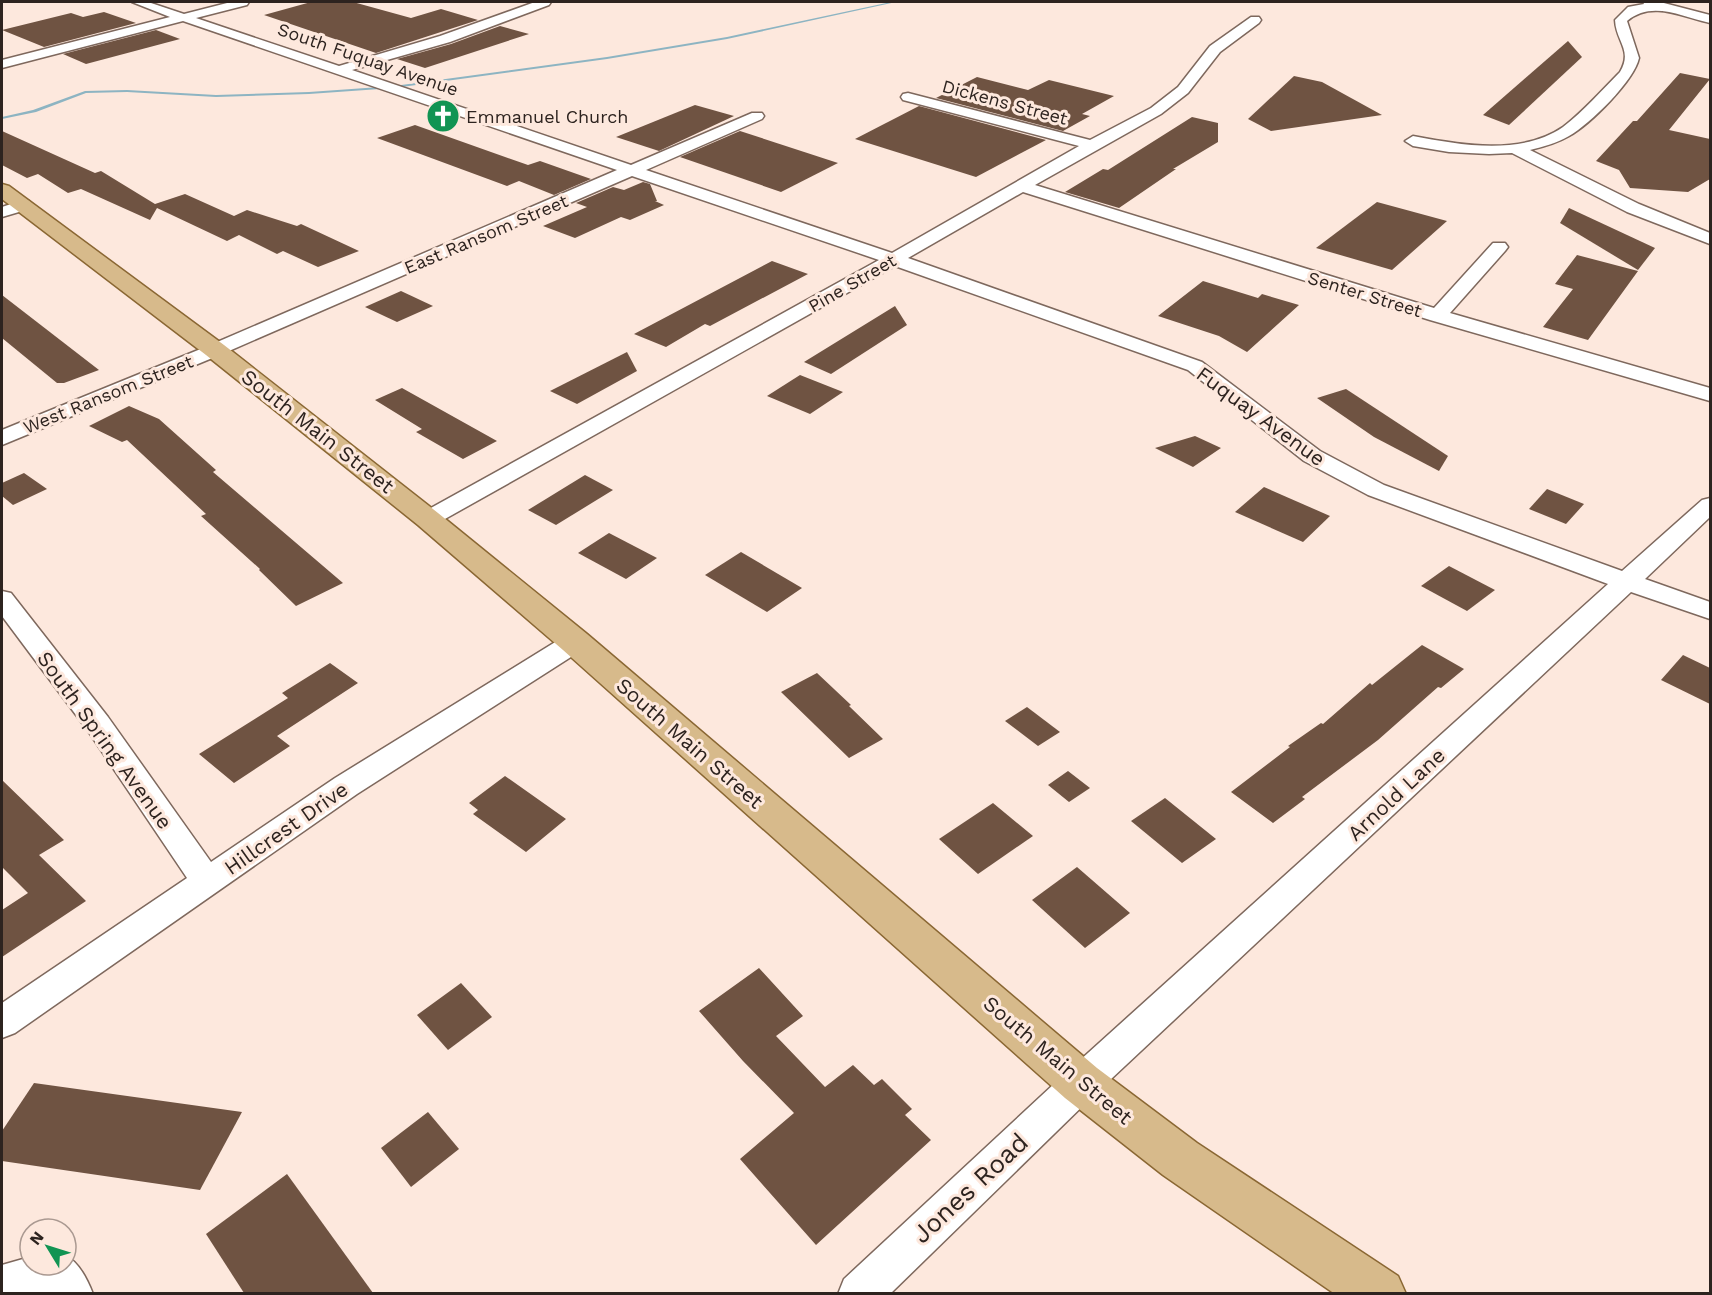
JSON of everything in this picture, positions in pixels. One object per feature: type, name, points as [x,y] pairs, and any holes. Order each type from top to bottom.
[{"type":"main road","name":"South Main Street","points":[[2,190],[12,209],[215,350],[428,519],[574,642],[1081,1083],[1180,1159],[1380,1293]]},
{"type":"street","name":"South Fuquay Avenue","points":[[138,2],[892,259]]},
{"type":"street","points":[[2,64],[243,2]]},
{"type":"street","points":[[339,70],[445,39],[545,2]]},
{"type":"street","points":[[1413,141],[1475,151],[1513,148],[1544,142],[1563,134],[1626,74],[1633,63],[1634,52],[1621,30],[1621,20],[1632,10],[1654,3],[1710,19]]},
{"type":"street","name":"Pine Street","points":[[428,519],[1156,111],[1183,90],[1215,49],[1255,20]]},
{"type":"street","name":"Dickens Street","points":[[908,97],[1092,145]]},
{"type":"street","name":"East Ransom Street","points":[[215,350],[757,117]]},
{"type":"street","points":[[1513,148],[1623,204],[1710,239]]},
{"type":"street","name":"Senter Street","points":[[1022,186],[1437,316],[1710,395]]},
{"type":"street","points":[[1692,233],[1710,223]]},
{"type":"street","points":[[1437,316],[1499,247]]},
{"type":"street","name":"Fuquay Avenue","points":[[892,259],[1195,366],[1312,456],[1376,490],[1489,533],[1710,611]]},
{"type":"street","name":"West Ransom Street","points":[[2,438],[215,350]]},
{"type":"street","name":"Arnold Lane","points":[[1081,1083],[1710,505]]},
{"type":"street","name":"South Spring Avenue","points":[[2,599],[98,724],[207,882]]},
{"type":"street","name":"Hillcrest Drive","points":[[2,1022],[346,786],[574,642]]},
{"type":"street","name":"Jones Road","points":[[859,1293],[1081,1083]]},
{"type":"street","points":[[2,1289],[16,1280],[56,1273],[72,1293]]},
{"type":"building","points":[[311,2],[353,2],[411,18],[441,9],[478,20],[376,53],[264,15]]},
{"type":"building","points":[[104,12],[136,23],[44,47],[2,30],[71,13],[83,17]]},
{"type":"building","points":[[500,26],[529,34],[425,68],[397,59],[451,44]]},
{"type":"building","points":[[156,30],[180,39],[86,64],[63,54]]},
{"type":"building","points":[[1568,41],[1582,57],[1509,125],[1483,115]]},
{"type":"building","points":[[1680,73],[1710,79],[1669,130],[1710,139],[1710,179],[1688,192],[1630,188],[1619,170],[1596,161],[1633,121],[1637,121]]},
{"type":"building","points":[[1294,76],[1322,82],[1382,115],[1271,131],[1248,119]]},
{"type":"building","points":[[977,77],[1028,90],[1049,80],[1114,96],[1082,114],[1090,116],[1063,131],[936,98]]},
{"type":"building","points":[[695,105],[734,116],[659,151],[616,137]]},
{"type":"building","points":[[919,106],[1046,140],[976,177],[855,139]]},
{"type":"building","points":[[1192,117],[1218,123],[1218,142],[1173,169],[1176,169],[1119,208],[1065,192],[1103,169],[1108,170]]},
{"type":"building","points":[[415,125],[528,165],[540,161],[591,179],[554,195],[519,181],[507,186],[377,138]]},
{"type":"building","points":[[2,131],[95,173],[101,171],[155,204],[185,194],[234,216],[247,210],[297,226],[301,224],[359,251],[318,267],[283,251],[277,254],[239,235],[227,241],[157,208],[150,220],[81,189],[68,193],[38,174],[27,178],[2,165]]},
{"type":"building","points":[[740,131],[838,163],[781,192],[680,157]]},
{"type":"building","points":[[643,182],[650,184],[657,201],[655,201],[664,205],[630,220],[621,217],[575,238],[543,226],[587,207],[576,203],[613,187],[624,190]]},
{"type":"building","points":[[1377,202],[1447,221],[1392,270],[1316,248]]},
{"type":"building","points":[[1569,208],[1655,248],[1638,270],[1560,223]]},
{"type":"building","points":[[1577,255],[1638,271],[1588,340],[1543,327],[1573,289],[1555,284]]},
{"type":"building","points":[[772,261],[808,274],[710,326],[705,324],[666,347],[634,334]]},
{"type":"building","points":[[1203,281],[1258,298],[1262,294],[1299,305],[1247,352],[1219,336],[1158,316]]},
{"type":"building","points":[[401,291],[433,306],[397,322],[365,307]]},
{"type":"building","points":[[2,295],[99,370],[64,383],[57,383],[2,338]]},
{"type":"building","points":[[895,306],[907,325],[831,374],[804,362]]},
{"type":"building","points":[[627,352],[637,371],[577,404],[550,391]]},
{"type":"building","points":[[800,375],[843,392],[810,414],[767,396]]},
{"type":"building","points":[[402,388],[497,441],[463,459],[416,432],[422,429],[375,400]]},
{"type":"building","points":[[1346,389],[1448,456],[1439,471],[1374,437],[1317,398]]},
{"type":"building","points":[[129,406],[159,419],[216,470],[213,472],[343,583],[296,606],[260,569],[201,516],[206,514],[127,440],[122,442],[89,426]]},
{"type":"building","points":[[1195,436],[1221,448],[1193,467],[1155,448]]},
{"type":"building","points":[[24,473],[47,489],[13,505],[2,496],[2,483]]},
{"type":"building","points":[[585,475],[613,490],[556,525],[528,510]]},
{"type":"building","points":[[1264,487],[1330,516],[1303,542],[1235,512]]},
{"type":"building","points":[[1547,489],[1584,504],[1566,524],[1529,509]]},
{"type":"building","points":[[609,533],[657,558],[626,579],[578,553]]},
{"type":"building","points":[[741,552],[802,588],[767,612],[705,575]]},
{"type":"building","points":[[1449,566],[1495,590],[1467,611],[1421,586]]},
{"type":"building","points":[[1422,645],[1464,669],[1441,688],[1438,687],[1378,740],[1302,797],[1305,799],[1273,823],[1231,792],[1290,747],[1288,746],[1321,723],[1323,724],[1370,683],[1372,685]]},
{"type":"building","points":[[1683,655],[1710,668],[1710,704],[1661,680]]},
{"type":"building","points":[[330,663],[358,683],[277,736],[290,746],[234,783],[199,754],[288,698],[282,693]]},
{"type":"building","points":[[817,673],[883,739],[849,758],[781,692]]},
{"type":"building","points":[[1027,707],[1060,732],[1038,746],[1005,721]]},
{"type":"building","points":[[1068,771],[1090,788],[1069,802],[1048,785]]},
{"type":"building","points":[[505,776],[566,819],[526,852],[473,814],[478,810],[469,803]]},
{"type":"building","points":[[2,780],[64,840],[39,855],[86,901],[2,957],[2,910],[28,893],[2,867]]},
{"type":"building","points":[[1165,798],[1216,839],[1182,863],[1131,821]]},
{"type":"building","points":[[993,803],[1033,836],[978,874],[939,839]]},
{"type":"building","points":[[1077,867],[1130,913],[1085,948],[1032,900]]},
{"type":"building","points":[[759,968],[803,1016],[776,1036],[825,1087],[853,1065],[874,1085],[882,1079],[912,1109],[905,1115],[931,1140],[816,1245],[740,1159],[794,1113],[743,1061],[699,1011]]},
{"type":"building","points":[[461,983],[492,1017],[448,1050],[417,1015]]},
{"type":"building","points":[[34,1083],[242,1112],[200,1190],[2,1161],[2,1131]]},
{"type":"building","points":[[428,1112],[459,1149],[411,1187],[381,1148]]},
{"type":"building","points":[[287,1174],[373,1293],[244,1293],[206,1234]]},
{"type":"waterway","points":[[2,118],[34,111],[85,92],[127,91],[216,96],[394,87],[607,58],[727,38],[894,2]]},
{"type":"place","name":"Emmanuel Church","points":[[443,116]]}]
